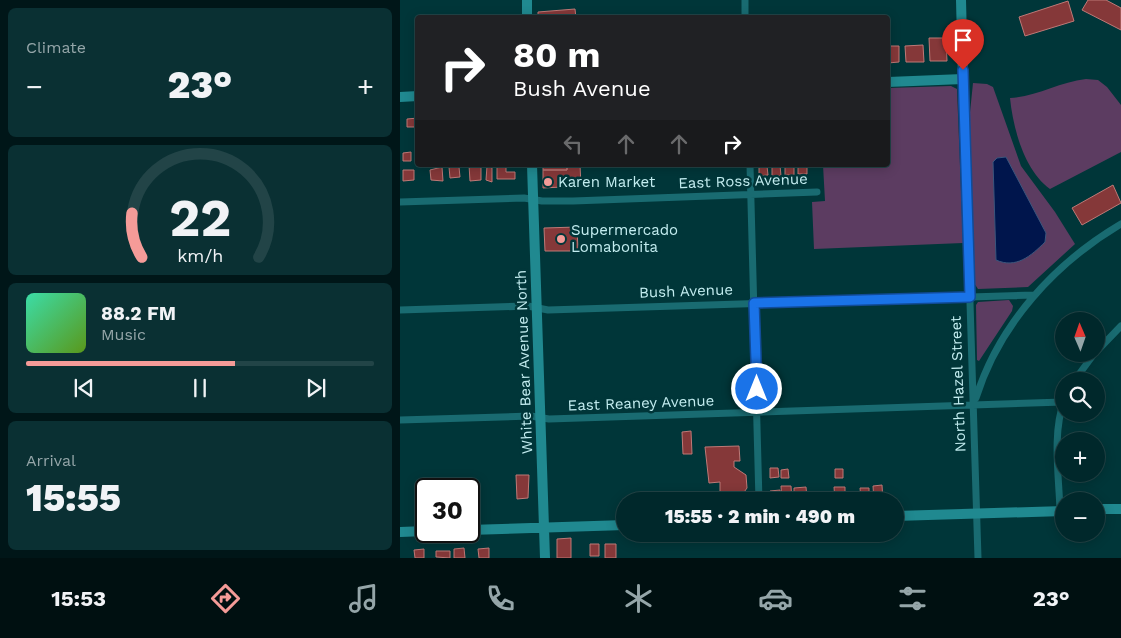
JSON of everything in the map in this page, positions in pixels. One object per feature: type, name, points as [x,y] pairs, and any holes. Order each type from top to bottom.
[{"type":"main road","points":[[527,0],[527,15]]},
{"type":"main road","name":"North Hazel Street","points":[[961,0],[963,79]]},
{"type":"main road","points":[[890,82],[963,79]]},
{"type":"main road","points":[[400,97],[415,96]]},
{"type":"main road","name":"White Bear Avenue North","points":[[532,167],[545,558]]},
{"type":"main road","points":[[1105,509],[1121,508]]},
{"type":"main road","points":[[904,516],[1055,511]]},
{"type":"main road","points":[[480,530],[616,525]]},
{"type":"main road","points":[[400,532],[415,531]]},
{"type":"street","points":[[745,0],[745,15]]},
{"type":"street","name":"North Hazel Street","points":[[963,79],[978,558]]},
{"type":"street","points":[[750,167],[759,492]]},
{"type":"street","name":"East Ross Avenue","points":[[400,202],[524,198],[566,201],[818,192]]},
{"type":"street","points":[[974,405],[989,364],[1012,324],[1034,295],[1075,256],[1121,224]]},
{"type":"street","name":"Bush Avenue","points":[[400,310],[528,306],[548,310],[1034,295]]},
{"type":"street","points":[[1105,343],[1121,326]]},
{"type":"street","name":"East Reaney Avenue","points":[[400,420],[541,417],[551,419],[1055,402]]},
{"type":"street","points":[[1061,422],[1058,444],[1061,492]]},
{"type":"shaded area","points":[[1086,79],[1098,80],[1107,87],[1121,105],[1121,152],[1050,189],[1033,171],[1021,148],[1010,98],[1029,95],[1066,83]]},
{"type":"shaded area","points":[[973,83],[987,84],[993,87],[1021,166],[1055,212],[1075,244],[1028,287],[978,289],[974,283],[969,122]]},
{"type":"shaded area","points":[[951,86],[957,89],[963,243],[814,249],[812,202],[825,201],[823,167],[890,167],[890,88]]},
{"type":"shaded area","points":[[1006,157],[1046,233],[1045,242],[1034,252],[1023,260],[1010,263],[996,260],[993,162],[997,158]]},
{"type":"shaded area","points":[[1009,300],[1013,306],[1012,311],[979,361],[977,360],[976,305],[978,302]]},
{"type":"building","points":[[1088,0],[1106,0],[1121,8],[1121,30],[1082,10]]},
{"type":"building","points":[[1068,1],[1074,21],[1025,36],[1019,17]]},
{"type":"building","points":[[575,9],[576,15],[538,15],[538,12]]},
{"type":"building","points":[[929,38],[946,38],[947,61],[930,61]]},
{"type":"building","points":[[923,45],[924,62],[906,62],[905,46]]},
{"type":"building","points":[[890,46],[899,46],[899,62],[890,63]]},
{"type":"building","points":[[415,118],[415,127],[407,127],[407,119]]},
{"type":"building","points":[[411,152],[411,161],[403,161],[403,153]]},
{"type":"building","points":[[442,167],[443,181],[431,180],[430,170]]},
{"type":"building","points":[[449,167],[459,167],[460,177],[450,178]]},
{"type":"building","points":[[469,167],[481,167],[481,180],[470,181]]},
{"type":"building","points":[[487,167],[490,167],[492,168],[492,182],[486,180]]},
{"type":"building","points":[[497,167],[506,167],[506,172],[515,172],[515,179],[497,179]]},
{"type":"building","points":[[543,167],[567,167],[567,170],[543,170]]},
{"type":"building","points":[[567,167],[580,167],[581,186],[543,188],[543,170],[567,170]]},
{"type":"building","points":[[759,167],[767,167],[768,175],[759,176]]},
{"type":"building","points":[[772,167],[780,167],[781,176],[772,176]]},
{"type":"building","points":[[785,167],[794,167],[794,175],[785,175]]},
{"type":"building","points":[[798,167],[807,167],[807,174],[798,174]]},
{"type":"building","points":[[403,170],[414,170],[414,180],[403,181]]},
{"type":"building","points":[[1113,185],[1121,203],[1082,225],[1072,208]]},
{"type":"building","name":"Supermercado Lomabonita","points":[[577,227],[578,251],[545,251],[544,228]]},
{"type":"building","points":[[691,431],[692,454],[683,454],[682,432]]},
{"type":"building","points":[[739,446],[740,461],[734,461],[734,467],[746,475],[747,488],[744,492],[720,492],[720,482],[709,483],[705,447]]},
{"type":"building","points":[[770,468],[778,468],[779,477],[770,478]]},
{"type":"building","points":[[788,469],[789,478],[781,478],[781,470]]},
{"type":"building","points":[[835,469],[843,469],[843,478],[835,478]]},
{"type":"building","points":[[516,475],[529,475],[528,498],[517,499]]},
{"type":"building","points":[[882,485],[882,492],[873,492],[873,486]]},
{"type":"building","points":[[781,486],[791,486],[791,492],[781,492]]},
{"type":"building","points":[[806,487],[806,492],[794,492],[794,488]]},
{"type":"building","points":[[834,487],[845,487],[845,492],[834,492]]},
{"type":"building","points":[[860,488],[869,488],[869,492],[860,492]]},
{"type":"building","points":[[571,538],[571,558],[557,558],[557,539]]},
{"type":"building","points":[[590,544],[599,544],[599,556],[590,556]]},
{"type":"building","points":[[605,544],[616,544],[616,558],[605,558]]},
{"type":"building","points":[[464,548],[465,558],[454,558],[454,549]]},
{"type":"building","points":[[489,548],[489,558],[479,558],[478,549]]},
{"type":"building","points":[[424,549],[424,558],[415,558],[414,550]]},
{"type":"building","points":[[436,551],[450,551],[450,558],[436,557]]},
{"type":"place","name":"Karen Market","points":[[548,182]]},
{"type":"place","name":"Supermercado Lomabonita","points":[[561,239]]},
{"type":"route","points":[[757,389],[754,303],[970,297],[963,70]]}]
